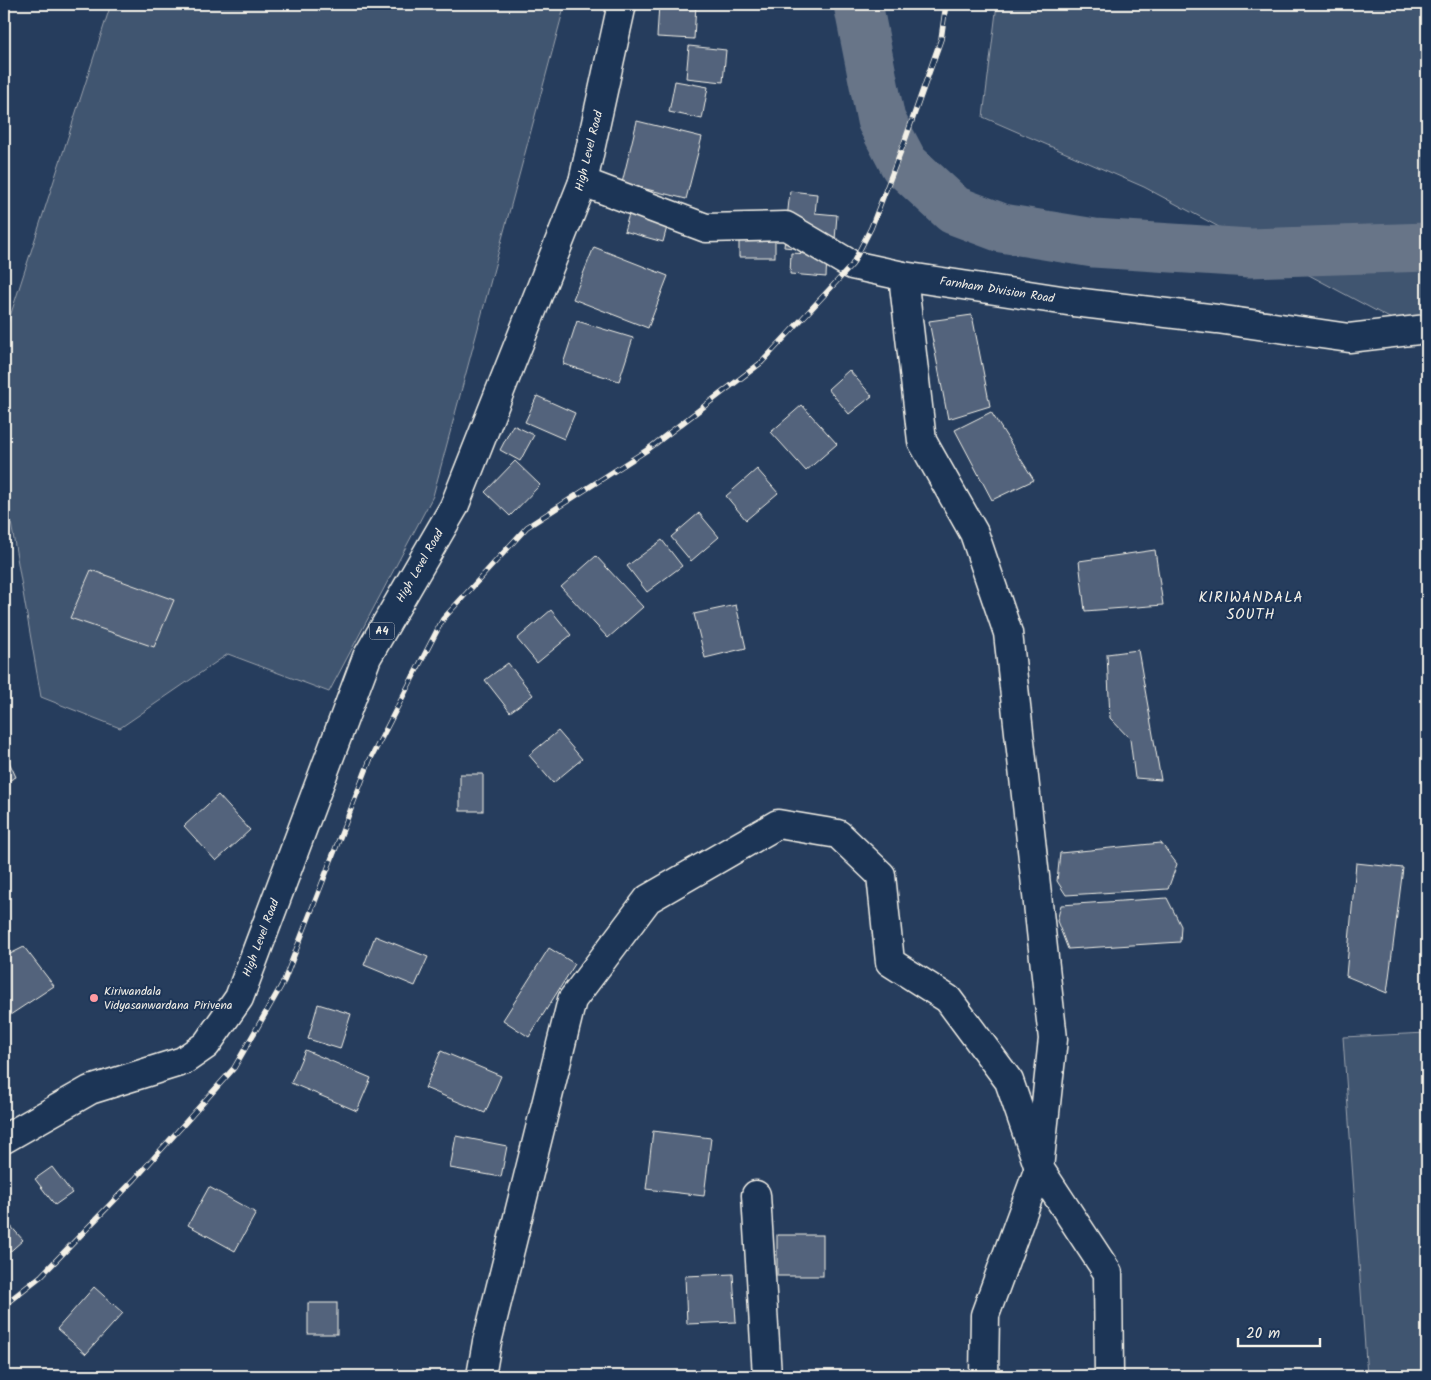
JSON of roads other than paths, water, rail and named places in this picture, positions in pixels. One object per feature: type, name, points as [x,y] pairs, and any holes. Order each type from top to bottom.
[{"type":"main road","name":"High Level Road","points":[[4,1139],[90,1090],[183,1062],[206,1045],[239,998],[367,657],[454,507],[583,182],[622,4]]},
{"type":"main road","name":"Farnham Division Road","points":[[583,182],[706,228],[786,226],[852,265],[903,276],[1074,302],[1217,319],[1349,338],[1427,329]]},
{"type":"main road","points":[[903,276],[922,441],[974,533],[1008,633],[1053,1039],[1039,1168],[985,1315],[984,1376]]},
{"type":"main road","points":[[481,1376],[487,1342],[572,1000],[648,899],[778,824],[838,834],[882,875],[890,962],[948,999],[1009,1081],[1039,1168],[1108,1273],[1109,1376]]},
{"type":"main road","points":[[756,1195],[767,1376]]},
{"type":"waterway","points":[[858,4],[881,120],[904,164],[954,210],[1002,228],[1094,243],[1250,253],[1427,247]]},
{"type":"railway","points":[[4,1305],[41,1276],[135,1179],[234,1068],[284,981],[370,760],[443,619],[527,527],[647,450],[762,362],[852,265],[871,228],[904,143],[941,39],[946,4]]},
{"type":"place","name":"Kiriwandala Vidyasanwardana Pirivena","points":[[94,998]]},
{"type":"district","name":"KIRIWANDALA SOUTH","points":[[1251,606]]}]
